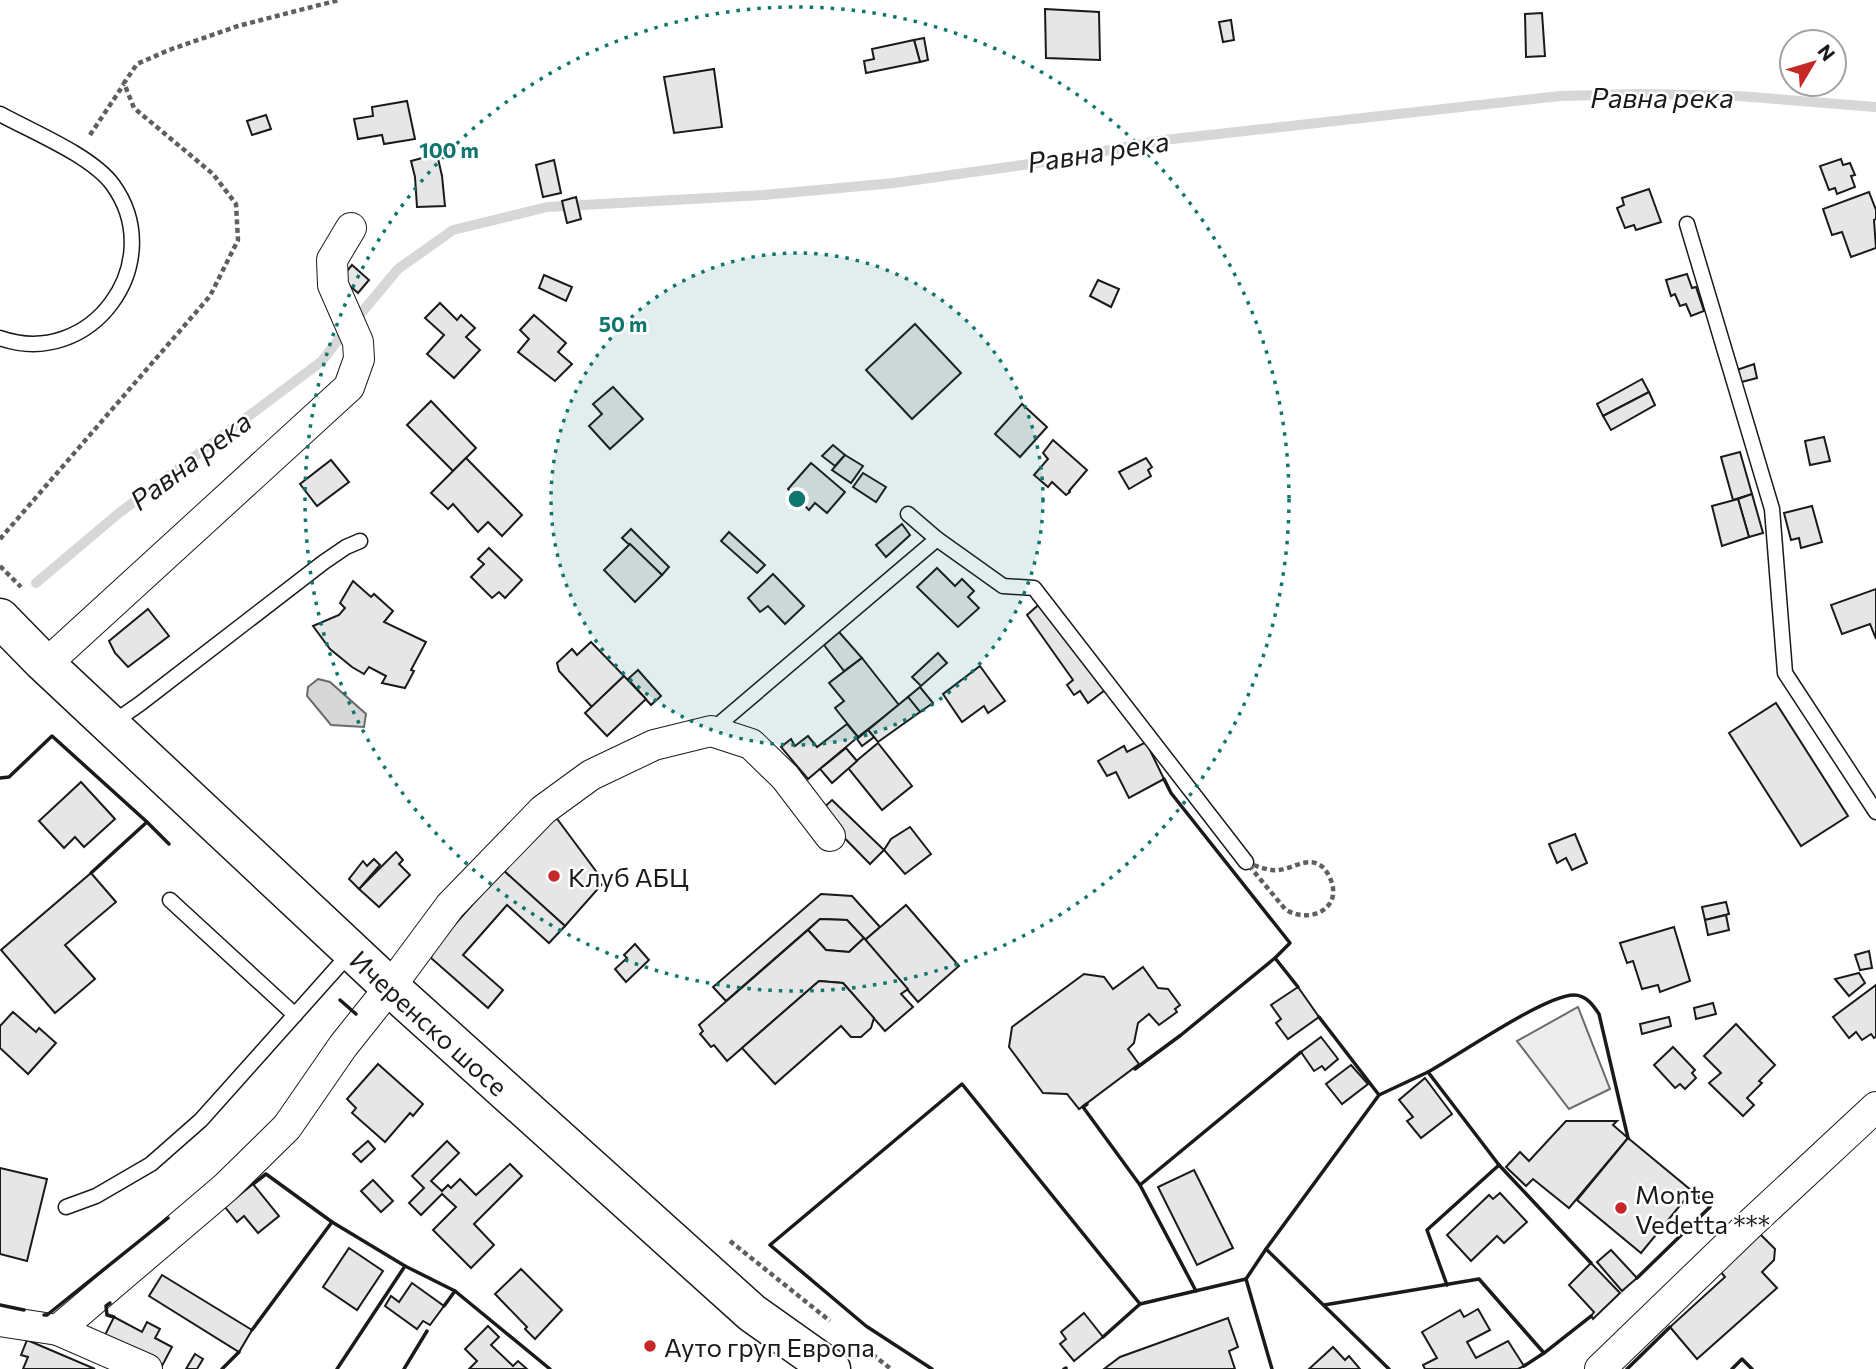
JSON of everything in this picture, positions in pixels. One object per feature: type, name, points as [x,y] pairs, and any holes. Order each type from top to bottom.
[{"type":"street","points":[[44,662],[349,387],[359,359],[358,342],[333,285],[332,260],[351,228]]},
{"type":"street","name":"Ичеренско шосе","points":[[0,618],[390,987],[752,1313],[831,1369]]},
{"type":"street","points":[[58,1330],[226,1187],[286,1127],[343,1046],[450,906],[543,810],[591,775],[654,746],[711,731],[751,744],[785,778],[830,836]]},
{"type":"street","points":[[1600,1369],[1876,1107]]},
{"type":"street","points":[[0,1321],[58,1330],[147,1369]]},
{"type":"lane","points":[[0,114],[92,163],[113,185],[127,213],[132,244],[128,272],[117,297],[98,319],[73,335],[44,343],[14,342],[0,338]]},
{"type":"lane","points":[[1687,224],[1772,509],[1785,673],[1876,812]]},
{"type":"lane","points":[[908,514],[937,539],[1003,586],[1034,587],[1246,862]]},
{"type":"lane","points":[[711,731],[937,539]]},
{"type":"lane","points":[[110,724],[324,562],[360,541]]},
{"type":"lane","points":[[170,900],[295,1015]]},
{"type":"lane","points":[[66,1207],[96,1196],[151,1164],[201,1120],[352,951]]},
{"type":"path","points":[[76,156],[137,64],[238,26],[339,0]]},
{"type":"path","points":[[0,539],[210,296],[238,240],[236,204],[214,174],[134,107],[124,83]]},
{"type":"path","points":[[1246,862],[1274,871],[1300,862],[1317,864],[1329,877],[1332,886],[1329,903],[1324,910],[1310,917],[1292,914],[1246,862]]},
{"type":"path","points":[[720,1233],[837,1327]]},
{"type":"path","points":[[859,1344],[891,1369]]},
{"type":"shaded area","points":[[318,679],[330,682],[366,714],[364,727],[331,725],[307,696],[308,687]]},
{"type":"shaded area","points":[[1578,1007],[1610,1089],[1569,1109],[1517,1041]]},
{"type":"building","points":[[1045,9],[1099,12],[1100,60],[1046,58]]},
{"type":"building","points":[[1542,13],[1545,56],[1526,57],[1525,14]]},
{"type":"building","points":[[1231,20],[1234,40],[1223,42],[1219,22]]},
{"type":"building","points":[[924,38],[928,60],[920,62],[914,40]]},
{"type":"building","points":[[914,40],[920,62],[866,73],[864,61],[874,59],[872,49]]},
{"type":"building","points":[[714,69],[722,127],[674,133],[664,77]]},
{"type":"building","points":[[407,101],[415,139],[384,144],[382,135],[358,139],[354,119],[373,116],[372,107]]},
{"type":"building","points":[[266,115],[271,129],[252,135],[247,121]]},
{"type":"building","points":[[437,154],[445,206],[417,207],[411,161]]},
{"type":"building","points":[[1841,159],[1843,165],[1850,163],[1855,175],[1851,176],[1855,187],[1837,194],[1835,188],[1829,190],[1820,166]]},
{"type":"building","points":[[554,160],[561,193],[543,197],[536,165]]},
{"type":"building","points":[[1649,189],[1661,222],[1636,230],[1634,225],[1625,228],[1617,208],[1624,205],[1622,198]]},
{"type":"building","points":[[1869,192],[1876,210],[1876,248],[1851,257],[1842,232],[1832,235],[1823,209]]},
{"type":"building","points":[[576,197],[581,219],[567,223],[562,201]]},
{"type":"building","points":[[352,265],[369,280],[358,293],[341,278]]},
{"type":"building","points":[[1687,274],[1692,288],[1696,287],[1704,311],[1691,316],[1686,304],[1680,306],[1675,294],[1671,296],[1666,280]]},
{"type":"building","points":[[544,275],[572,287],[566,301],[539,288]]},
{"type":"building","points":[[1098,280],[1119,289],[1111,307],[1090,296]]},
{"type":"building","points":[[440,303],[457,320],[461,315],[475,328],[466,337],[480,350],[454,378],[427,354],[444,335],[425,318]]},
{"type":"building","points":[[534,315],[566,343],[558,352],[572,364],[555,381],[518,352],[529,339],[520,330]]},
{"type":"building","points":[[915,324],[961,373],[912,419],[866,370]]},
{"type":"building","points":[[1754,364],[1757,378],[1734,384],[1731,372]]},
{"type":"building","points":[[1642,379],[1649,392],[1603,416],[1597,404]]},
{"type":"building","points":[[613,387],[643,419],[610,449],[589,426],[602,414],[593,404]]},
{"type":"building","points":[[1649,392],[1655,405],[1611,430],[1603,416]]},
{"type":"building","points":[[431,401],[476,448],[453,471],[407,425]]},
{"type":"building","points":[[1022,404],[1047,427],[1020,457],[995,434]]},
{"type":"building","points":[[1824,437],[1830,461],[1810,465],[1805,441]]},
{"type":"building","points":[[1053,440],[1087,470],[1066,495],[1052,482],[1048,487],[1034,475],[1048,459],[1043,453]]},
{"type":"building","points":[[833,445],[845,455],[835,466],[822,456]]},
{"type":"building","points":[[1740,452],[1752,494],[1733,500],[1721,457]]},
{"type":"building","points":[[845,455],[863,466],[851,483],[832,470]]},
{"type":"building","points":[[466,458],[522,515],[502,536],[488,522],[478,532],[453,504],[448,509],[431,493]]},
{"type":"building","points":[[1146,458],[1152,467],[1148,470],[1151,476],[1129,489],[1119,472]]},
{"type":"building","points":[[331,460],[349,482],[317,506],[300,484]]},
{"type":"building","points":[[811,463],[845,492],[827,513],[815,503],[809,510],[788,489]]},
{"type":"building","points":[[863,473],[886,487],[876,502],[853,487]]},
{"type":"building","points":[[1752,494],[1763,533],[1749,537],[1738,499]]},
{"type":"building","points":[[1738,499],[1749,537],[1722,546],[1712,506]]},
{"type":"building","points":[[1812,506],[1822,542],[1801,548],[1799,538],[1791,540],[1784,513]]},
{"type":"building","points":[[902,524],[910,535],[886,557],[876,545]]},
{"type":"building","points":[[631,529],[669,567],[662,575],[622,538]]},
{"type":"building","points":[[729,532],[765,565],[757,573],[721,541]]},
{"type":"building","points":[[630,544],[662,575],[635,602],[604,570]]},
{"type":"building","points":[[489,548],[522,580],[505,598],[499,592],[492,598],[471,577],[484,564],[478,559]]},
{"type":"building","points":[[937,568],[955,586],[962,579],[974,591],[968,597],[979,608],[958,627],[917,587]]},
{"type":"building","points":[[773,574],[804,606],[785,624],[768,606],[760,612],[748,598]]},
{"type":"building","points":[[353,581],[371,597],[374,594],[393,611],[384,622],[426,642],[405,688],[382,683],[386,676],[369,667],[364,674],[352,667],[330,649],[313,626],[339,615],[345,608],[340,603]]},
{"type":"building","points":[[1876,589],[1876,639],[1870,624],[1842,634],[1831,605]]},
{"type":"building","points":[[1043,601],[1105,690],[1088,703],[1080,691],[1074,695],[1067,685],[1073,680],[1027,615]]},
{"type":"building","points":[[148,609],[169,636],[128,667],[115,653],[109,641]]},
{"type":"building","points":[[839,632],[862,658],[844,671],[824,645]]},
{"type":"building","points":[[591,642],[624,676],[592,707],[559,671],[557,663],[572,649],[577,655]]},
{"type":"building","points":[[938,653],[947,663],[921,686],[912,677]]},
{"type":"building","points":[[862,658],[899,705],[858,737],[835,708],[844,701],[829,683]]},
{"type":"building","points":[[980,666],[1005,701],[988,713],[984,706],[962,722],[943,694]]},
{"type":"building","points":[[638,670],[661,696],[651,705],[628,679]]},
{"type":"building","points":[[624,676],[646,699],[607,736],[585,713]]},
{"type":"building","points":[[920,687],[933,703],[920,712],[908,697]]},
{"type":"building","points":[[908,697],[920,712],[878,742],[868,730]]},
{"type":"building","points":[[1776,703],[1848,816],[1801,846],[1729,733]]},
{"type":"building","points":[[847,724],[858,737],[808,779],[781,747],[791,739],[795,746],[808,736],[817,747]]},
{"type":"building","points":[[868,730],[874,737],[862,746],[857,739]]},
{"type":"building","points":[[1146,742],[1164,779],[1129,798],[1116,772],[1107,776],[1098,761],[1124,746],[1127,752]]},
{"type":"building","points":[[878,743],[912,786],[882,810],[848,768]]},
{"type":"building","points":[[846,748],[857,761],[832,783],[820,769]]},
{"type":"building","points":[[81,782],[115,819],[84,847],[75,837],[64,848],[39,821]]},
{"type":"building","points":[[832,800],[884,850],[870,864],[819,812]]},
{"type":"building","name":"Клуб АБЦ","points":[[555,816],[604,882],[565,926],[503,870]]},
{"type":"building","points":[[910,827],[931,854],[905,874],[884,850],[891,839]]},
{"type":"building","points":[[1575,834],[1587,863],[1572,870],[1566,858],[1557,863],[1549,844]]},
{"type":"building","points":[[396,852],[403,860],[399,864],[410,875],[379,907],[359,889]]},
{"type":"building","points":[[374,859],[380,865],[359,889],[349,879],[363,861],[367,866]]},
{"type":"building","points":[[503,870],[565,926],[549,943],[507,905],[463,955],[503,990],[488,1008],[431,958],[434,948]]},
{"type":"building","points":[[91,873],[116,902],[65,945],[95,979],[55,1013],[1,950]]},
{"type":"building","points":[[821,894],[852,896],[880,927],[865,940],[847,920],[820,919],[726,1001],[713,987]]},
{"type":"building","points":[[1726,902],[1729,914],[1705,920],[1702,907]]},
{"type":"building","points":[[906,905],[959,966],[918,1002],[865,940]]},
{"type":"building","points":[[1726,915],[1729,930],[1708,935],[1705,920]]},
{"type":"building","points":[[820,919],[847,920],[864,938],[849,952],[826,950],[808,930]]},
{"type":"building","points":[[1674,927],[1690,981],[1660,992],[1658,985],[1642,989],[1633,961],[1627,963],[1620,943]]},
{"type":"building","points":[[808,930],[826,950],[849,952],[864,938],[908,989],[901,994],[913,1007],[885,1031],[843,983],[819,981],[727,1061],[714,1045],[711,1047],[700,1034],[703,1031],[699,1025]]},
{"type":"building","points":[[635,944],[649,960],[626,982],[615,969],[627,958],[624,955]]},
{"type":"building","points":[[1869,951],[1872,968],[1860,970],[1855,955]]},
{"type":"building","points":[[1143,967],[1158,988],[1168,989],[1180,1005],[1175,1009],[1177,1012],[1159,1025],[1149,1014],[1138,1023],[1134,1043],[1128,1049],[1139,1064],[1079,1109],[1067,1094],[1043,1093],[1009,1047],[1012,1027],[1084,974],[1104,977],[1113,989]]},
{"type":"building","points":[[1859,973],[1865,983],[1849,996],[1835,979]]},
{"type":"building","points":[[819,981],[843,983],[874,1018],[871,1028],[861,1037],[851,1037],[841,1026],[775,1084],[742,1048]]},
{"type":"building","points":[[1876,985],[1876,1037],[1871,1034],[1862,1040],[1856,1032],[1849,1038],[1833,1017]]},
{"type":"building","points":[[1298,987],[1319,1017],[1288,1039],[1276,1023],[1281,1019],[1271,1005]]},
{"type":"building","points":[[1713,1003],[1716,1014],[1696,1019],[1694,1008]]},
{"type":"building","points":[[13,1012],[36,1032],[39,1028],[56,1043],[28,1074],[0,1048],[0,1026]]},
{"type":"building","points":[[1669,1017],[1671,1026],[1642,1034],[1640,1024]]},
{"type":"building","points":[[1736,1024],[1775,1065],[1747,1098],[1754,1105],[1743,1116],[1709,1083],[1721,1073],[1704,1056]]},
{"type":"building","points":[[1321,1037],[1338,1059],[1325,1070],[1322,1066],[1314,1071],[1301,1052]]},
{"type":"building","points":[[1673,1047],[1695,1070],[1692,1073],[1696,1078],[1685,1089],[1680,1084],[1675,1088],[1654,1065]]},
{"type":"building","points":[[378,1064],[423,1104],[413,1116],[410,1113],[385,1142],[352,1113],[356,1108],[347,1099]]},
{"type":"building","points":[[1351,1065],[1368,1084],[1342,1104],[1326,1084]]},
{"type":"building","points":[[1425,1078],[1452,1114],[1421,1138],[1407,1121],[1413,1117],[1399,1100]]},
{"type":"building","points":[[1566,1121],[1617,1121],[1613,1125],[1628,1138],[1569,1208],[1533,1179],[1526,1186],[1506,1167],[1520,1152],[1529,1161]]},
{"type":"building","points":[[1628,1138],[1692,1191],[1641,1253],[1577,1200]]},
{"type":"building","points":[[368,1141],[375,1149],[361,1162],[353,1154]]},
{"type":"building","points":[[447,1141],[459,1153],[431,1181],[442,1191],[448,1185],[451,1188],[460,1179],[476,1195],[510,1164],[522,1176],[474,1224],[494,1245],[471,1268],[433,1230],[456,1207],[442,1194],[421,1215],[409,1203],[424,1188],[412,1176]]},
{"type":"building","points":[[0,1168],[47,1179],[27,1261],[0,1254]]},
{"type":"building","points":[[1194,1170],[1233,1248],[1197,1265],[1158,1187]]},
{"type":"building","points":[[373,1180],[393,1201],[381,1212],[361,1191]]},
{"type":"building","points":[[253,1184],[279,1216],[258,1233],[244,1216],[237,1222],[225,1207]]},
{"type":"building","points":[[1500,1193],[1527,1222],[1504,1243],[1497,1236],[1471,1261],[1447,1235],[1489,1195],[1493,1199]]},
{"type":"building","points":[[1759,1233],[1775,1249],[1774,1260],[1762,1272],[1777,1288],[1697,1359],[1670,1327],[1725,1277],[1720,1271]]},
{"type":"building","points":[[349,1248],[383,1271],[357,1310],[323,1287]]},
{"type":"building","points":[[1611,1250],[1637,1278],[1622,1291],[1597,1262]]},
{"type":"building","points":[[1591,1263],[1620,1293],[1593,1319],[1591,1316],[1594,1312],[1569,1285]]},
{"type":"building","points":[[521,1269],[562,1310],[535,1339],[495,1294]]},
{"type":"building","points":[[162,1275],[252,1330],[239,1352],[149,1296]]},
{"type":"building","points":[[412,1283],[444,1306],[430,1325],[423,1321],[417,1329],[385,1306],[391,1296],[399,1302]]},
{"type":"building","points":[[1478,1309],[1490,1330],[1467,1342],[1476,1358],[1508,1341],[1524,1366],[1518,1369],[1425,1369],[1423,1365],[1437,1358],[1422,1332],[1460,1310],[1464,1317]]},
{"type":"building","points":[[1084,1313],[1103,1337],[1074,1361],[1060,1344],[1066,1339],[1061,1332]]},
{"type":"building","points":[[114,1317],[142,1332],[147,1322],[160,1329],[155,1338],[172,1347],[162,1366],[105,1335]]},
{"type":"building","points":[[1228,1318],[1238,1347],[1229,1351],[1235,1369],[1104,1369],[1120,1357]]},
{"type":"building","points":[[488,1326],[499,1337],[491,1345],[513,1366],[518,1361],[527,1369],[469,1369],[477,1361],[465,1349]]},
{"type":"building","points":[[27,1340],[95,1369],[23,1369],[28,1357],[21,1355]]},
{"type":"building","points":[[1333,1347],[1345,1360],[1349,1356],[1360,1369],[1309,1369]]},
{"type":"building","points":[[195,1354],[203,1359],[197,1369],[186,1369]]},
{"type":"waterway","name":"Равна река","points":[[358,317],[398,269],[453,230],[547,207],[764,195],[894,183],[1051,161],[1164,140],[1560,96],[1738,96],[1876,107]]},
{"type":"waterway","name":"Равна река","points":[[36,583],[119,513],[322,361],[342,335]]},
{"type":"wall","points":[[0,778],[9,777],[52,736],[147,822]]},
{"type":"wall","points":[[1164,779],[1171,793],[1290,943],[1275,958],[1298,987]]},
{"type":"wall","points":[[91,873],[147,822],[169,844]]},
{"type":"wall","points":[[1135,1069],[1275,958]]},
{"type":"wall","points":[[1428,1072],[1543,1005],[1574,995],[1582,997],[1592,1004],[1599,1014],[1628,1138]]},
{"type":"wall","points":[[340,1000],[356,1014]]},
{"type":"wall","points":[[1266,1249],[1379,1095],[1319,1017]]},
{"type":"wall","points":[[1196,1291],[1140,1185],[1301,1052]]},
{"type":"wall","points":[[1379,1095],[1428,1072],[1499,1165],[1591,1263]]},
{"type":"wall","points":[[932,1369],[866,1326],[770,1245],[962,1084],[1140,1304]]},
{"type":"wall","points":[[1087,1104],[1083,1107],[1140,1185]]},
{"type":"wall","points":[[1447,1285],[1427,1230],[1499,1165]]},
{"type":"wall","points":[[253,1184],[266,1174],[332,1222],[405,1266],[337,1369]]},
{"type":"wall","points":[[1637,1278],[1710,1207],[1692,1191]]},
{"type":"wall","points":[[44,1315],[168,1218]]},
{"type":"wall","points":[[252,1330],[332,1222]]},
{"type":"wall","points":[[1246,1279],[1266,1249],[1389,1369]]},
{"type":"wall","points":[[405,1266],[455,1291]]},
{"type":"wall","points":[[1103,1337],[1140,1304],[1246,1279],[1272,1369]]},
{"type":"wall","points":[[1324,1305],[1479,1279],[1544,1353],[1524,1366]]},
{"type":"wall","points":[[444,1306],[455,1291],[550,1369]]},
{"type":"wall","points":[[110,1303],[106,1306],[107,1315],[114,1317]]},
{"type":"wall","points":[[0,1305],[24,1310]]},
{"type":"wall","points":[[1544,1353],[1591,1316]]},
{"type":"wall","points":[[1627,1369],[1670,1327]]},
{"type":"wall","points":[[404,1369],[427,1331]]},
{"type":"wall","points":[[222,1369],[239,1352]]},
{"type":"wall","points":[[1732,1369],[1742,1359],[1752,1369]]},
{"type":"place","name":"Клуб АБЦ","points":[[554,876]]},
{"type":"place","name":"Monte Vedetta ***","points":[[1621,1208]]},
{"type":"place","name":"Ауто груп Европа","points":[[650,1346]]}]
